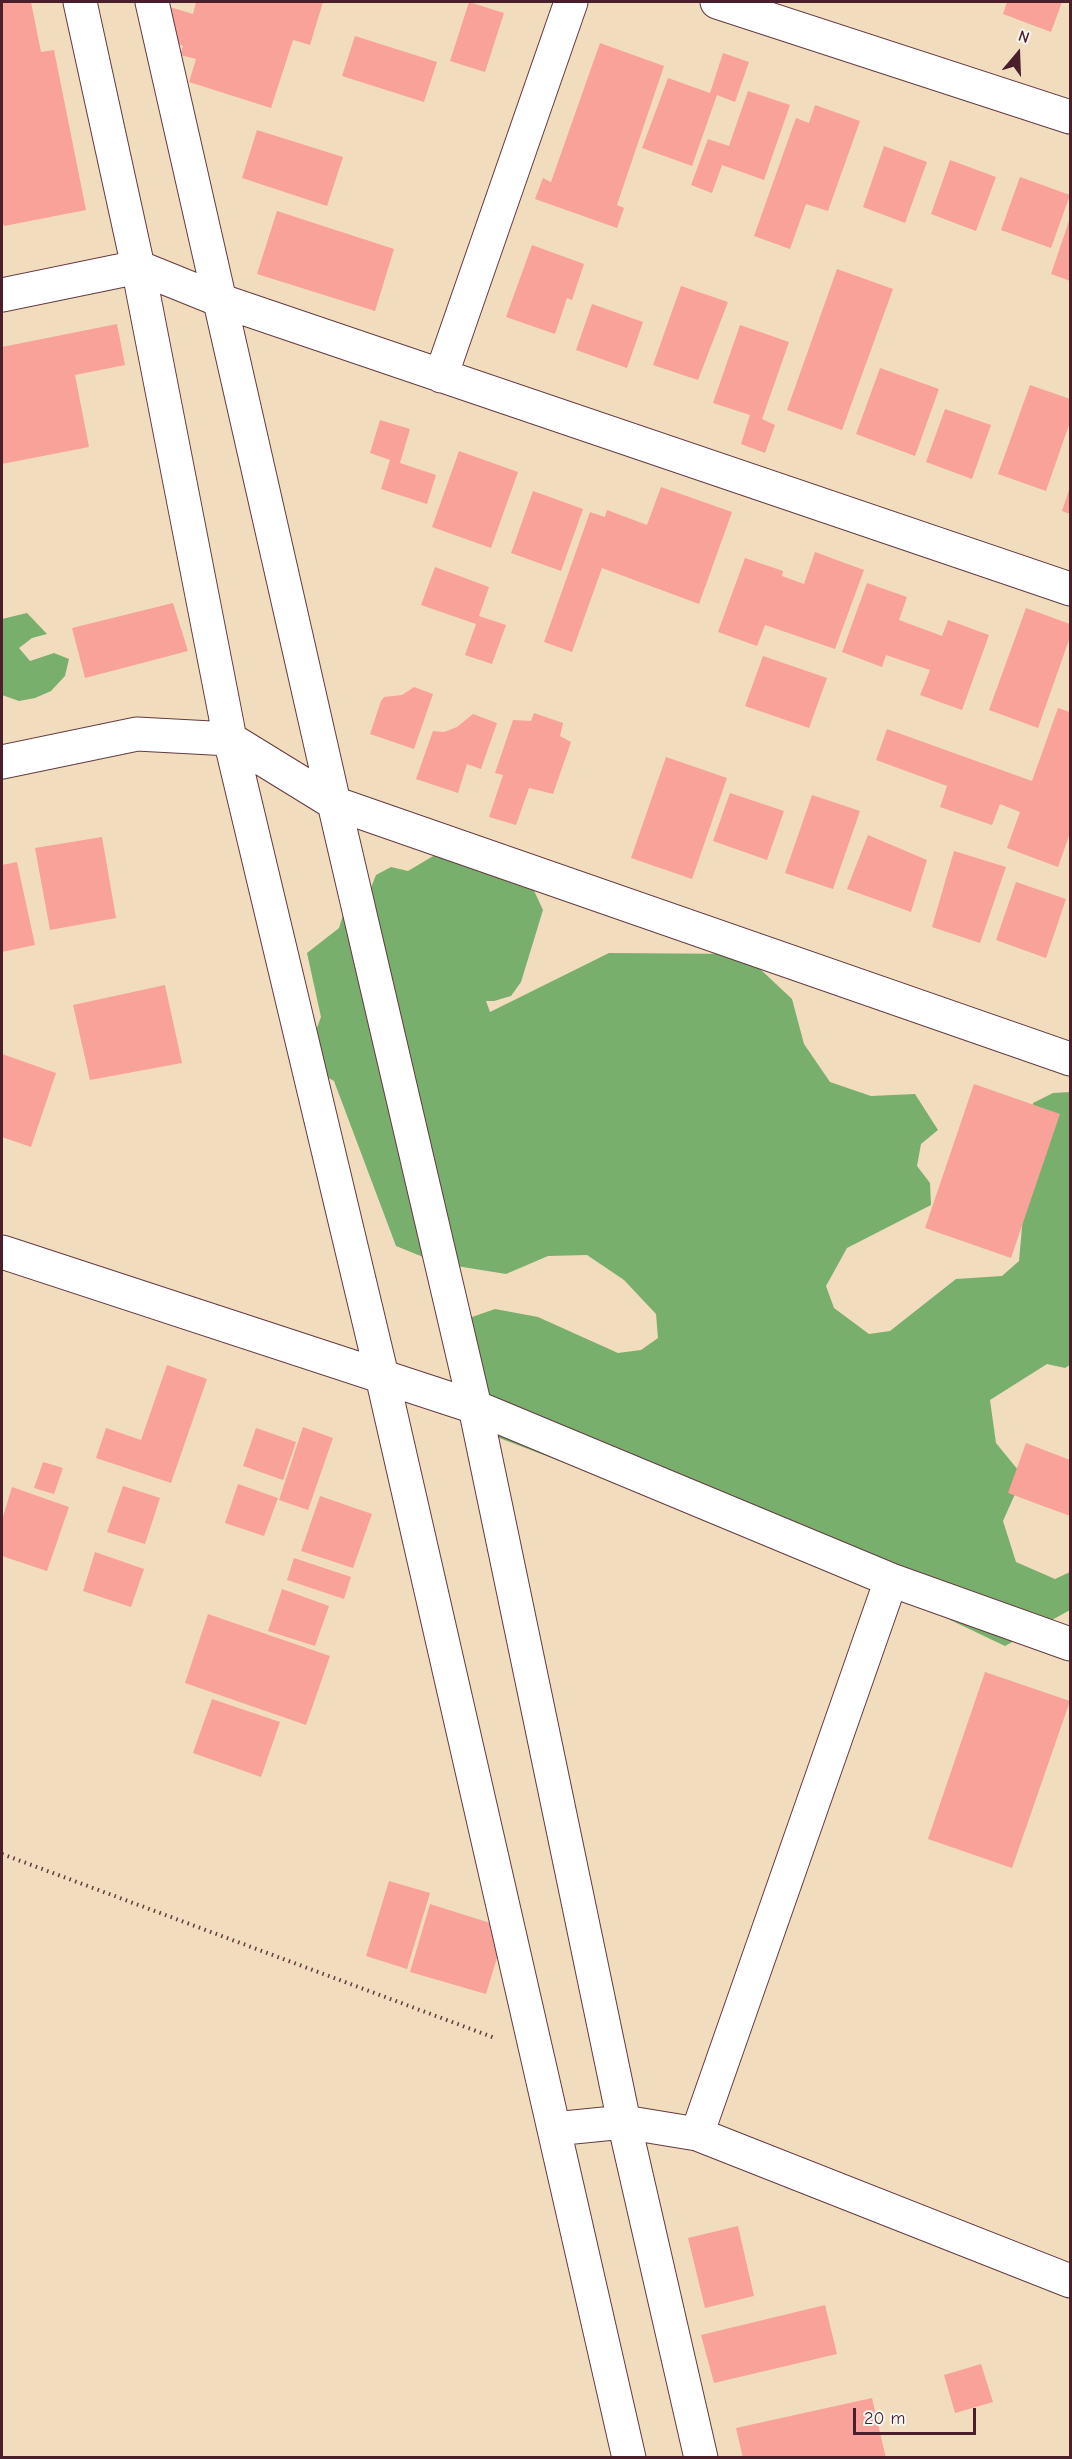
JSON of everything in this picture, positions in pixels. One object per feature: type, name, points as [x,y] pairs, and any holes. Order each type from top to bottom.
[{"type":"street","points":[[80,2],[138,267],[230,739],[382,1376],[629,2457]]},
{"type":"street","points":[[152,2],[222,301],[334,803],[475,1407],[624,2122],[701,2457]]},
{"type":"street","points":[[441,376],[571,2]]},
{"type":"street","points":[[717,2],[1071,117]]},
{"type":"street","points":[[2,295],[138,267],[222,301],[1071,589]]},
{"type":"street","points":[[2,762],[137,734],[230,739],[334,803],[1071,1059]]},
{"type":"street","points":[[2,1252],[475,1407],[891,1580],[1071,1644]]},
{"type":"street","points":[[697,2134],[891,1580]]},
{"type":"street","points":[[554,2129],[624,2122],[697,2134],[1071,2281]]},
{"type":"path","points":[[2,1854],[537,2054]]},
{"type":"green space","points":[[27,613],[47,634],[32,638],[19,648],[30,661],[54,653],[69,659],[65,676],[51,691],[35,698],[19,701],[2,695],[2,619]]},
{"type":"green space","points":[[440,852],[530,882],[543,910],[521,982],[511,996],[486,1001],[490,1012],[609,953],[744,954],[792,999],[804,1044],[830,1082],[871,1096],[915,1094],[938,1130],[921,1144],[917,1166],[930,1183],[931,1205],[847,1248],[826,1286],[834,1308],[869,1334],[890,1331],[956,1279],[1002,1276],[1019,1261],[1033,1103],[1053,1093],[1070,1092],[1070,1365],[1065,1368],[1047,1364],[990,1400],[996,1443],[1023,1476],[1003,1521],[1016,1562],[1055,1579],[1070,1572],[1070,1610],[1005,1646],[652,1478],[578,1468],[473,1428],[460,1383],[472,1317],[495,1309],[538,1317],[618,1353],[641,1350],[658,1338],[656,1314],[624,1280],[587,1255],[548,1256],[506,1274],[438,1263],[396,1246],[334,1081],[325,1076],[311,1044],[321,1017],[307,953],[339,928],[344,912],[370,890],[376,875],[391,867],[408,871]]},
{"type":"building","points":[[2,2],[31,2],[41,52],[54,50],[86,210],[4,226],[2,220]]},
{"type":"building","points":[[196,2],[323,2],[310,45],[293,40],[271,108],[189,82],[196,59],[180,55],[183,46],[169,40],[163,5],[193,14]]},
{"type":"building","points":[[469,2],[504,13],[485,72],[450,61]]},
{"type":"building","points":[[1007,2],[1062,2],[1051,32],[1003,14]]},
{"type":"building","points":[[355,36],[437,62],[424,102],[342,76]]},
{"type":"building","points":[[600,43],[664,66],[617,205],[624,208],[617,228],[535,199],[543,178],[551,182]]},
{"type":"building","points":[[723,53],[749,62],[735,102],[717,95],[692,166],[642,148],[668,78],[710,93]]},
{"type":"building","points":[[748,91],[790,105],[764,180],[722,165],[712,193],[691,185],[708,139],[729,146]]},
{"type":"building","points":[[815,105],[860,121],[828,211],[806,204],[790,249],[754,236],[796,118],[809,123]]},
{"type":"building","points":[[257,130],[343,157],[327,206],[242,178]]},
{"type":"building","points":[[884,146],[927,162],[905,223],[863,207]]},
{"type":"building","points":[[950,160],[996,177],[976,231],[931,214]]},
{"type":"building","points":[[1020,177],[1070,195],[1051,248],[1001,230]]},
{"type":"building","points":[[277,211],[394,249],[375,311],[257,274]]},
{"type":"building","points":[[1070,218],[1070,281],[1051,274]]},
{"type":"building","points":[[532,245],[584,264],[572,300],[567,298],[555,334],[506,317]]},
{"type":"building","points":[[837,269],[893,289],[842,430],[787,410]]},
{"type":"building","points":[[681,286],[728,302],[698,380],[653,365]]},
{"type":"building","points":[[592,304],[643,322],[627,368],[576,350]]},
{"type":"building","points":[[117,324],[125,365],[75,375],[89,447],[2,464],[2,347]]},
{"type":"building","points":[[740,325],[789,342],[762,419],[775,425],[765,453],[741,444],[750,415],[713,403]]},
{"type":"building","points":[[880,368],[939,389],[915,456],[856,434]]},
{"type":"building","points":[[1030,385],[1070,399],[1070,422],[1046,491],[998,474]]},
{"type":"building","points":[[945,409],[991,425],[972,479],[926,462]]},
{"type":"building","points":[[380,420],[410,429],[400,463],[436,475],[427,504],[381,489],[390,460],[370,453]]},
{"type":"building","points":[[459,451],[518,472],[491,548],[432,527]]},
{"type":"building","points":[[661,487],[732,512],[699,604],[602,568],[572,652],[544,642],[590,512],[605,517],[607,510],[647,525]]},
{"type":"building","points":[[1070,487],[1070,514],[1062,511]]},
{"type":"building","points":[[533,491],[583,509],[561,571],[511,553]]},
{"type":"building","points":[[815,552],[864,570],[835,649],[765,625],[757,646],[718,632],[745,558],[783,571],[782,576],[804,584]]},
{"type":"building","points":[[435,567],[489,587],[479,616],[506,625],[492,664],[465,655],[476,624],[421,605]]},
{"type":"building","points":[[867,583],[907,597],[899,620],[942,636],[948,620],[989,635],[962,710],[920,695],[930,670],[886,655],[882,667],[842,652]]},
{"type":"building","points":[[173,603],[188,651],[85,678],[72,628]]},
{"type":"building","points":[[1026,608],[1070,624],[1070,637],[1038,728],[989,710]]},
{"type":"building","points":[[763,656],[827,678],[809,728],[745,706]]},
{"type":"building","points":[[414,687],[433,694],[414,749],[370,734],[384,697],[402,695]]},
{"type":"building","points":[[1058,708],[1070,712],[1070,833],[1058,867],[1007,848],[1020,812],[1000,804],[992,825],[940,807],[947,786],[876,760],[887,729],[1032,781]]},
{"type":"building","points":[[534,713],[563,723],[560,736],[571,742],[553,794],[529,788],[516,825],[489,817],[503,775],[495,773],[513,720],[531,721]]},
{"type":"building","points":[[473,714],[497,723],[481,769],[467,764],[458,793],[416,779],[433,731],[444,732],[457,727]]},
{"type":"building","points":[[666,757],[727,778],[692,879],[631,858]]},
{"type":"building","points":[[730,793],[784,811],[767,860],[713,841]]},
{"type":"building","points":[[812,795],[860,811],[833,889],[785,873]]},
{"type":"building","points":[[868,835],[927,860],[911,912],[847,889]]},
{"type":"building","points":[[102,837],[116,918],[50,930],[35,848]]},
{"type":"building","points":[[954,851],[1006,867],[980,943],[932,927]]},
{"type":"building","points":[[17,862],[35,945],[2,952],[2,865]]},
{"type":"building","points":[[1016,882],[1066,899],[1046,958],[996,940]]},
{"type":"building","points":[[165,985],[182,1063],[90,1080],[73,1005]]},
{"type":"building","points":[[2,1054],[56,1073],[31,1147],[2,1137]]},
{"type":"building","points":[[974,1084],[1060,1114],[1011,1258],[925,1228]]},
{"type":"building","points":[[167,1365],[207,1379],[171,1483],[96,1458],[106,1428],[141,1440]]},
{"type":"building","points":[[303,1427],[333,1438],[308,1510],[279,1500]]},
{"type":"building","points":[[256,1428],[296,1442],[283,1480],[243,1466]]},
{"type":"building","points":[[1026,1443],[1070,1460],[1070,1516],[1008,1493]]},
{"type":"building","points":[[43,1462],[63,1468],[54,1494],[34,1488]]},
{"type":"building","points":[[238,1484],[278,1498],[264,1536],[225,1523]]},
{"type":"building","points":[[123,1486],[160,1498],[145,1544],[107,1532]]},
{"type":"building","points":[[12,1487],[69,1507],[47,1571],[2,1556],[2,1520]]},
{"type":"building","points":[[320,1496],[372,1514],[353,1568],[301,1551]]},
{"type":"building","points":[[95,1552],[144,1569],[131,1607],[83,1591]]},
{"type":"building","points":[[294,1558],[351,1577],[344,1599],[287,1580]]},
{"type":"building","points":[[282,1589],[329,1606],[315,1646],[268,1631]]},
{"type":"building","points":[[208,1614],[330,1656],[306,1725],[185,1683]]},
{"type":"building","points":[[985,1672],[1070,1701],[1012,1868],[928,1839]]},
{"type":"building","points":[[212,1699],[280,1722],[261,1777],[193,1753]]},
{"type":"building","points":[[389,1881],[430,1893],[407,1969],[366,1956]]},
{"type":"building","points":[[430,1904],[506,1928],[486,1994],[410,1972]]},
{"type":"building","points":[[738,2226],[754,2296],[705,2308],[688,2238]]},
{"type":"building","points":[[825,2305],[837,2354],[714,2383],[701,2335]]},
{"type":"building","points":[[981,2364],[993,2402],[955,2413],[944,2375]]},
{"type":"building","points":[[872,2398],[886,2458],[743,2458],[736,2428]]}]
